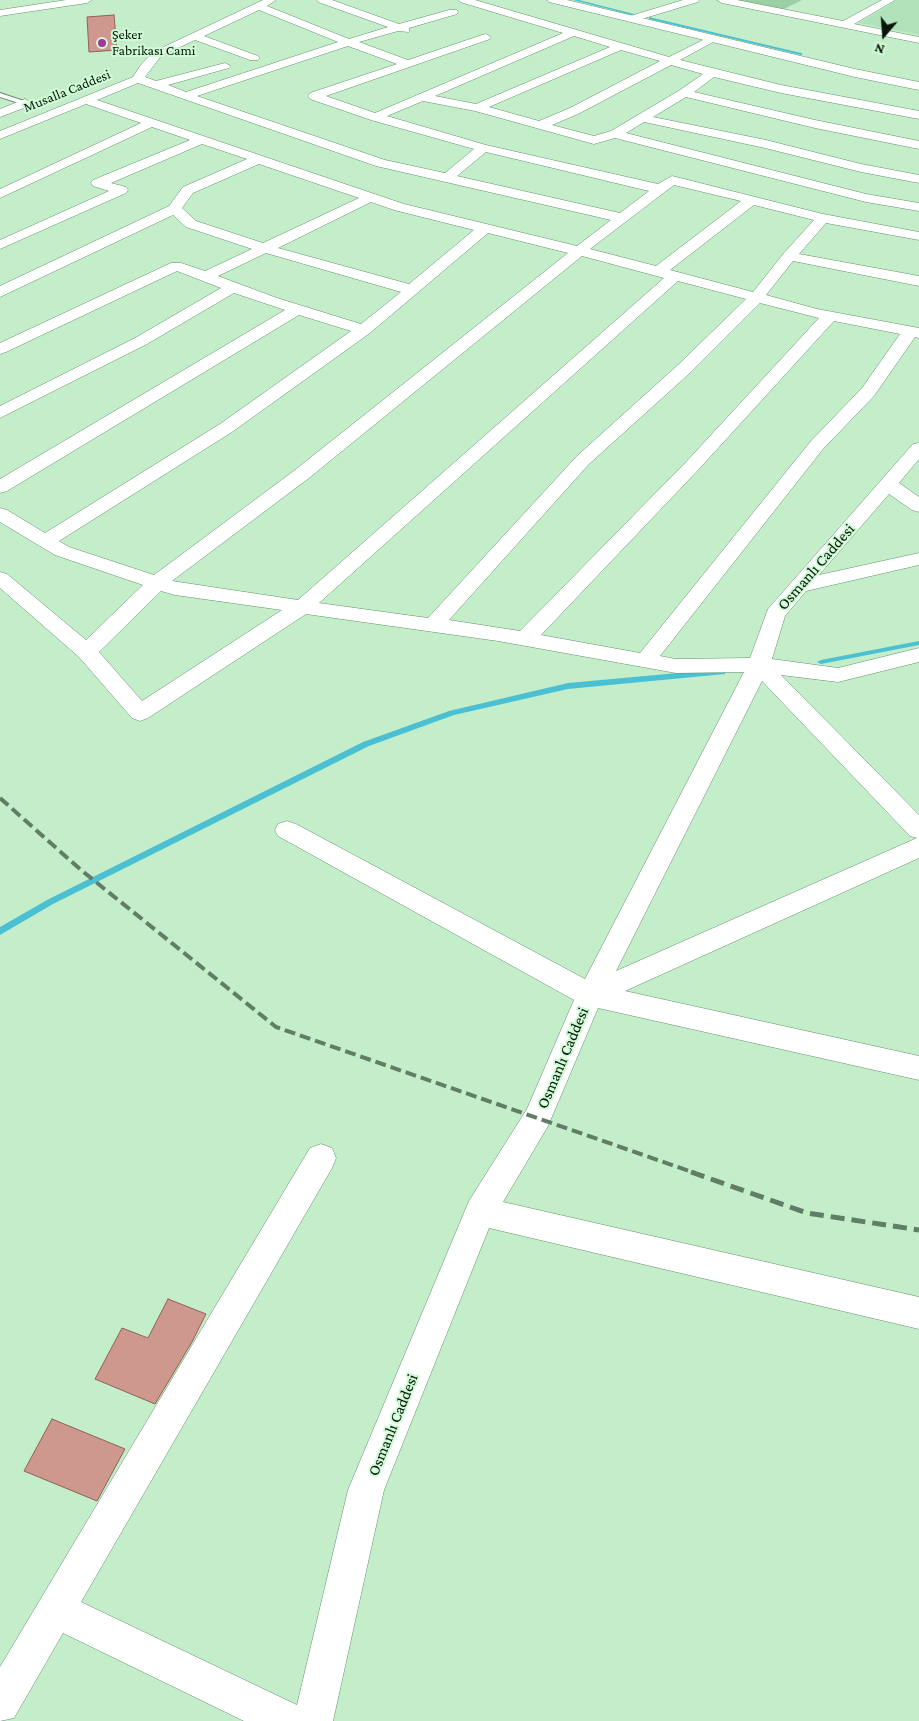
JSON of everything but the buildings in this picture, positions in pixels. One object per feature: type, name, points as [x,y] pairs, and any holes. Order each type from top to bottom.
[{"type":"street","points":[[0,13],[87,0]]},
{"type":"street","points":[[271,0],[157,54],[144,68],[138,79],[381,163],[623,218]]},
{"type":"street","points":[[322,0],[419,35]]},
{"type":"street","points":[[464,0],[712,72],[780,89],[919,115]]},
{"type":"street","points":[[553,0],[855,73],[919,86]]},
{"type":"street","points":[[631,19],[694,0]]},
{"type":"street","points":[[722,0],[919,40]]},
{"type":"street","points":[[844,25],[890,0]]},
{"type":"street","points":[[782,13],[797,4]]},
{"type":"street","points":[[257,5],[331,36],[408,64]]},
{"type":"street","points":[[187,95],[349,42],[454,12]]},
{"type":"street","points":[[375,117],[574,32]]},
{"type":"street","points":[[156,86],[258,57],[195,36]]},
{"type":"street","points":[[314,41],[331,36]]},
{"type":"street","points":[[486,37],[314,96],[375,117],[483,148],[660,189]]},
{"type":"street","points":[[541,126],[582,107],[711,38]]},
{"type":"street","points":[[437,41],[454,48]]},
{"type":"street","points":[[476,108],[621,46]]},
{"type":"street","points":[[422,97],[476,108],[594,140],[615,134],[684,93],[712,72]]},
{"type":"street","name":"Musalla Caddesi","points":[[0,135],[138,79]]},
{"type":"street","points":[[684,93],[815,124],[919,145]]},
{"type":"street","points":[[85,100],[256,160],[399,207],[830,316],[915,332],[868,392],[817,445],[645,661]]},
{"type":"street","points":[[0,113],[25,103]]},
{"type":"street","points":[[642,118],[919,179]]},
{"type":"street","points":[[0,194],[151,123]]},
{"type":"street","points":[[615,134],[866,198],[919,207]]},
{"type":"street","points":[[0,245],[121,190],[98,183],[201,140]]},
{"type":"street","points":[[446,179],[483,148]]},
{"type":"street","points":[[0,292],[174,209],[188,190],[256,160]]},
{"type":"street","points":[[87,652],[157,583],[302,474],[579,251],[672,180],[823,218],[919,236]]},
{"type":"street","points":[[205,277],[369,198]]},
{"type":"street","points":[[0,578],[87,652],[140,713],[302,607],[667,274],[751,200]]},
{"type":"street","points":[[174,209],[191,224],[263,248],[412,290]]},
{"type":"street","points":[[433,624],[583,460],[685,368],[757,297],[789,256],[823,218]]},
{"type":"street","points":[[46,541],[226,428],[364,330],[485,228]]},
{"type":"street","points":[[789,256],[919,282]]},
{"type":"street","points":[[0,349],[176,266],[233,287],[364,330]]},
{"type":"street","points":[[0,413],[141,341],[233,287]]},
{"type":"street","points":[[0,487],[298,309]]},
{"type":"street","points":[[525,639],[699,458],[830,316]]},
{"type":"street","name":"Osmanlı Caddesi","points":[[313,1721],[366,1490],[480,1211],[538,1117],[590,995],[759,665],[775,614],[919,448]]},
{"type":"street","points":[[888,484],[919,506]]},
{"type":"street","points":[[0,514],[62,551],[175,589],[433,624],[676,666],[759,665],[838,675],[919,655]]},
{"type":"street","points":[[800,586],[919,559]]},
{"type":"street","points":[[759,665],[919,830]]},
{"type":"street","points":[[287,830],[590,995],[919,1068]]},
{"type":"street","points":[[590,995],[919,847]]},
{"type":"street","points":[[0,1704],[321,1158]]},
{"type":"street","points":[[480,1211],[919,1313]]},
{"type":"street","points":[[55,1610],[287,1721]]},
{"type":"lane","points":[[0,95],[25,103]]},
{"type":"shaded area","points":[[723,0],[802,0],[780,11]]},
{"type":"shaded area","points":[[897,0],[919,0],[919,35],[859,23]]},
{"type":"waterway","points":[[575,0],[632,14]]},
{"type":"waterway","points":[[650,18],[801,54]]},
{"type":"waterway","points":[[821,662],[919,643]]},
{"type":"waterway","points":[[0,931],[50,902],[366,744],[452,713],[568,686],[722,672]]},
{"type":"railway","points":[[0,798],[81,870],[276,1027],[695,1173]]},
{"type":"railway","points":[[691,1172],[807,1213],[919,1230]]},
{"type":"place","name":"Şeker Fabrikası Cami","points":[[102,43]]}]
